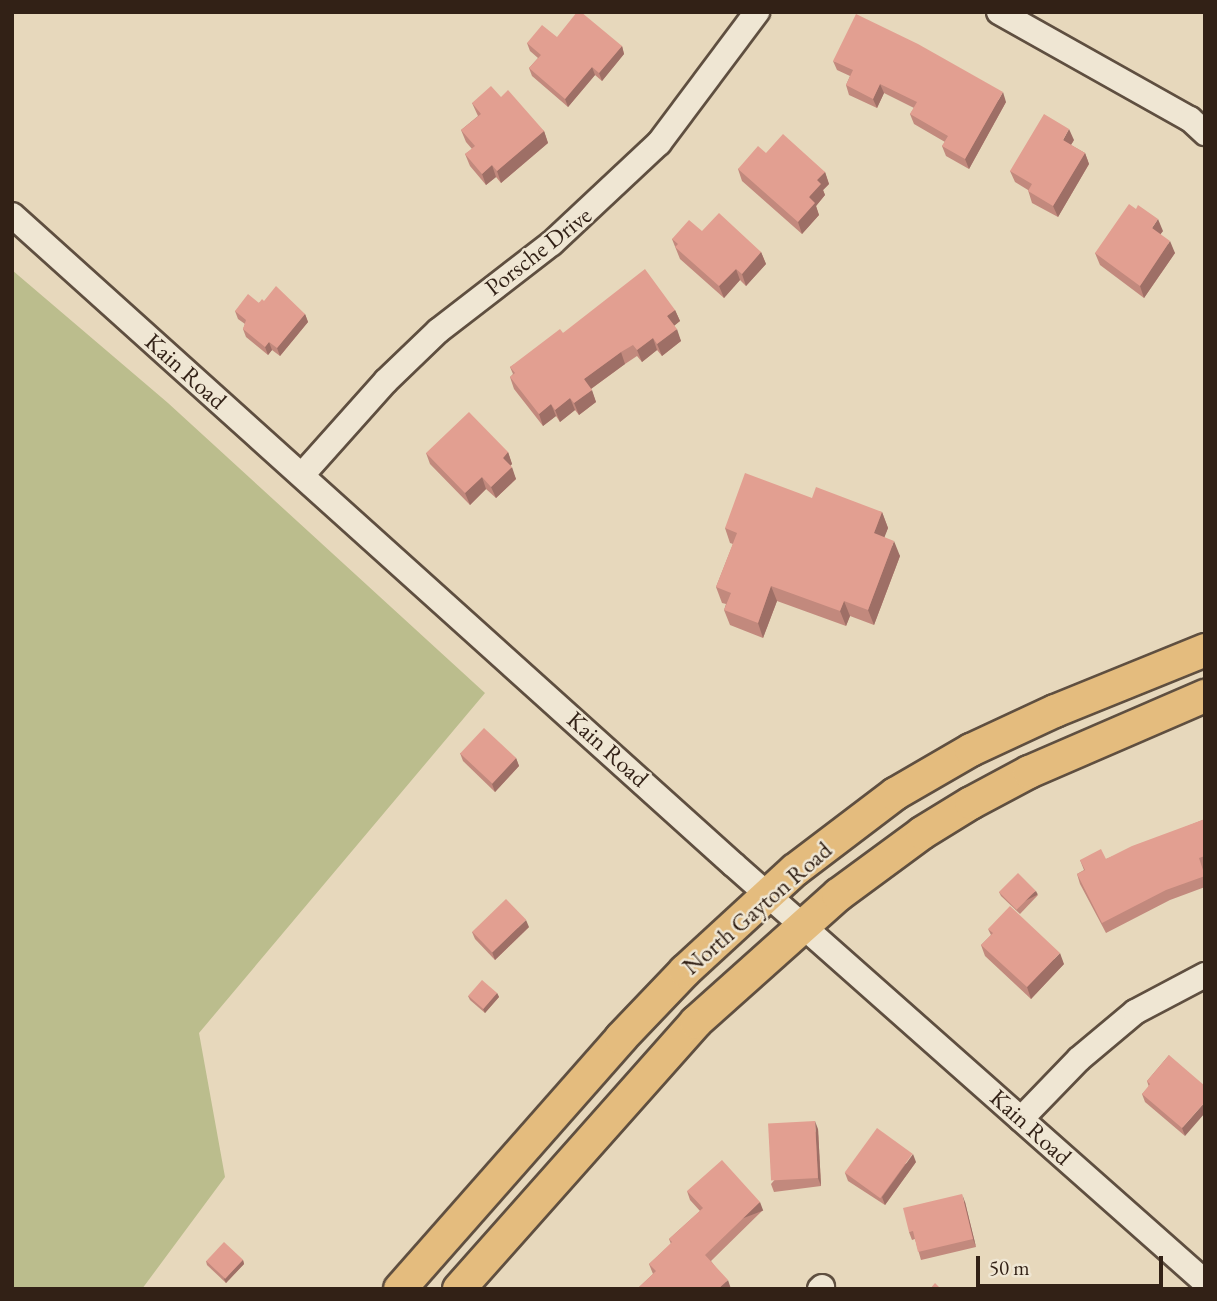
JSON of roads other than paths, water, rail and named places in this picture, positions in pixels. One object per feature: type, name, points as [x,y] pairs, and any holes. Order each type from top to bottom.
[{"type":"main road","name":"North Gayton Road","points":[[401,1289],[621,1038],[685,971],[769,893],[895,794],[971,750],[1066,706],[1205,650]]},
{"type":"main road","name":"North Gayton Road","points":[[459,1289],[696,1022],[804,925],[902,847],[971,803],[1028,772],[1205,696]]},
{"type":"street","name":"Porsche Drive","points":[[302,475],[386,381],[438,331],[552,243],[659,143],[757,12]]},
{"type":"street","points":[[999,12],[1190,119],[1205,133]]},
{"type":"street","name":"Kain Road","points":[[12,215],[1205,1282]]},
{"type":"street","points":[[1021,1119],[1079,1059],[1135,1012],[1205,975]]}]
